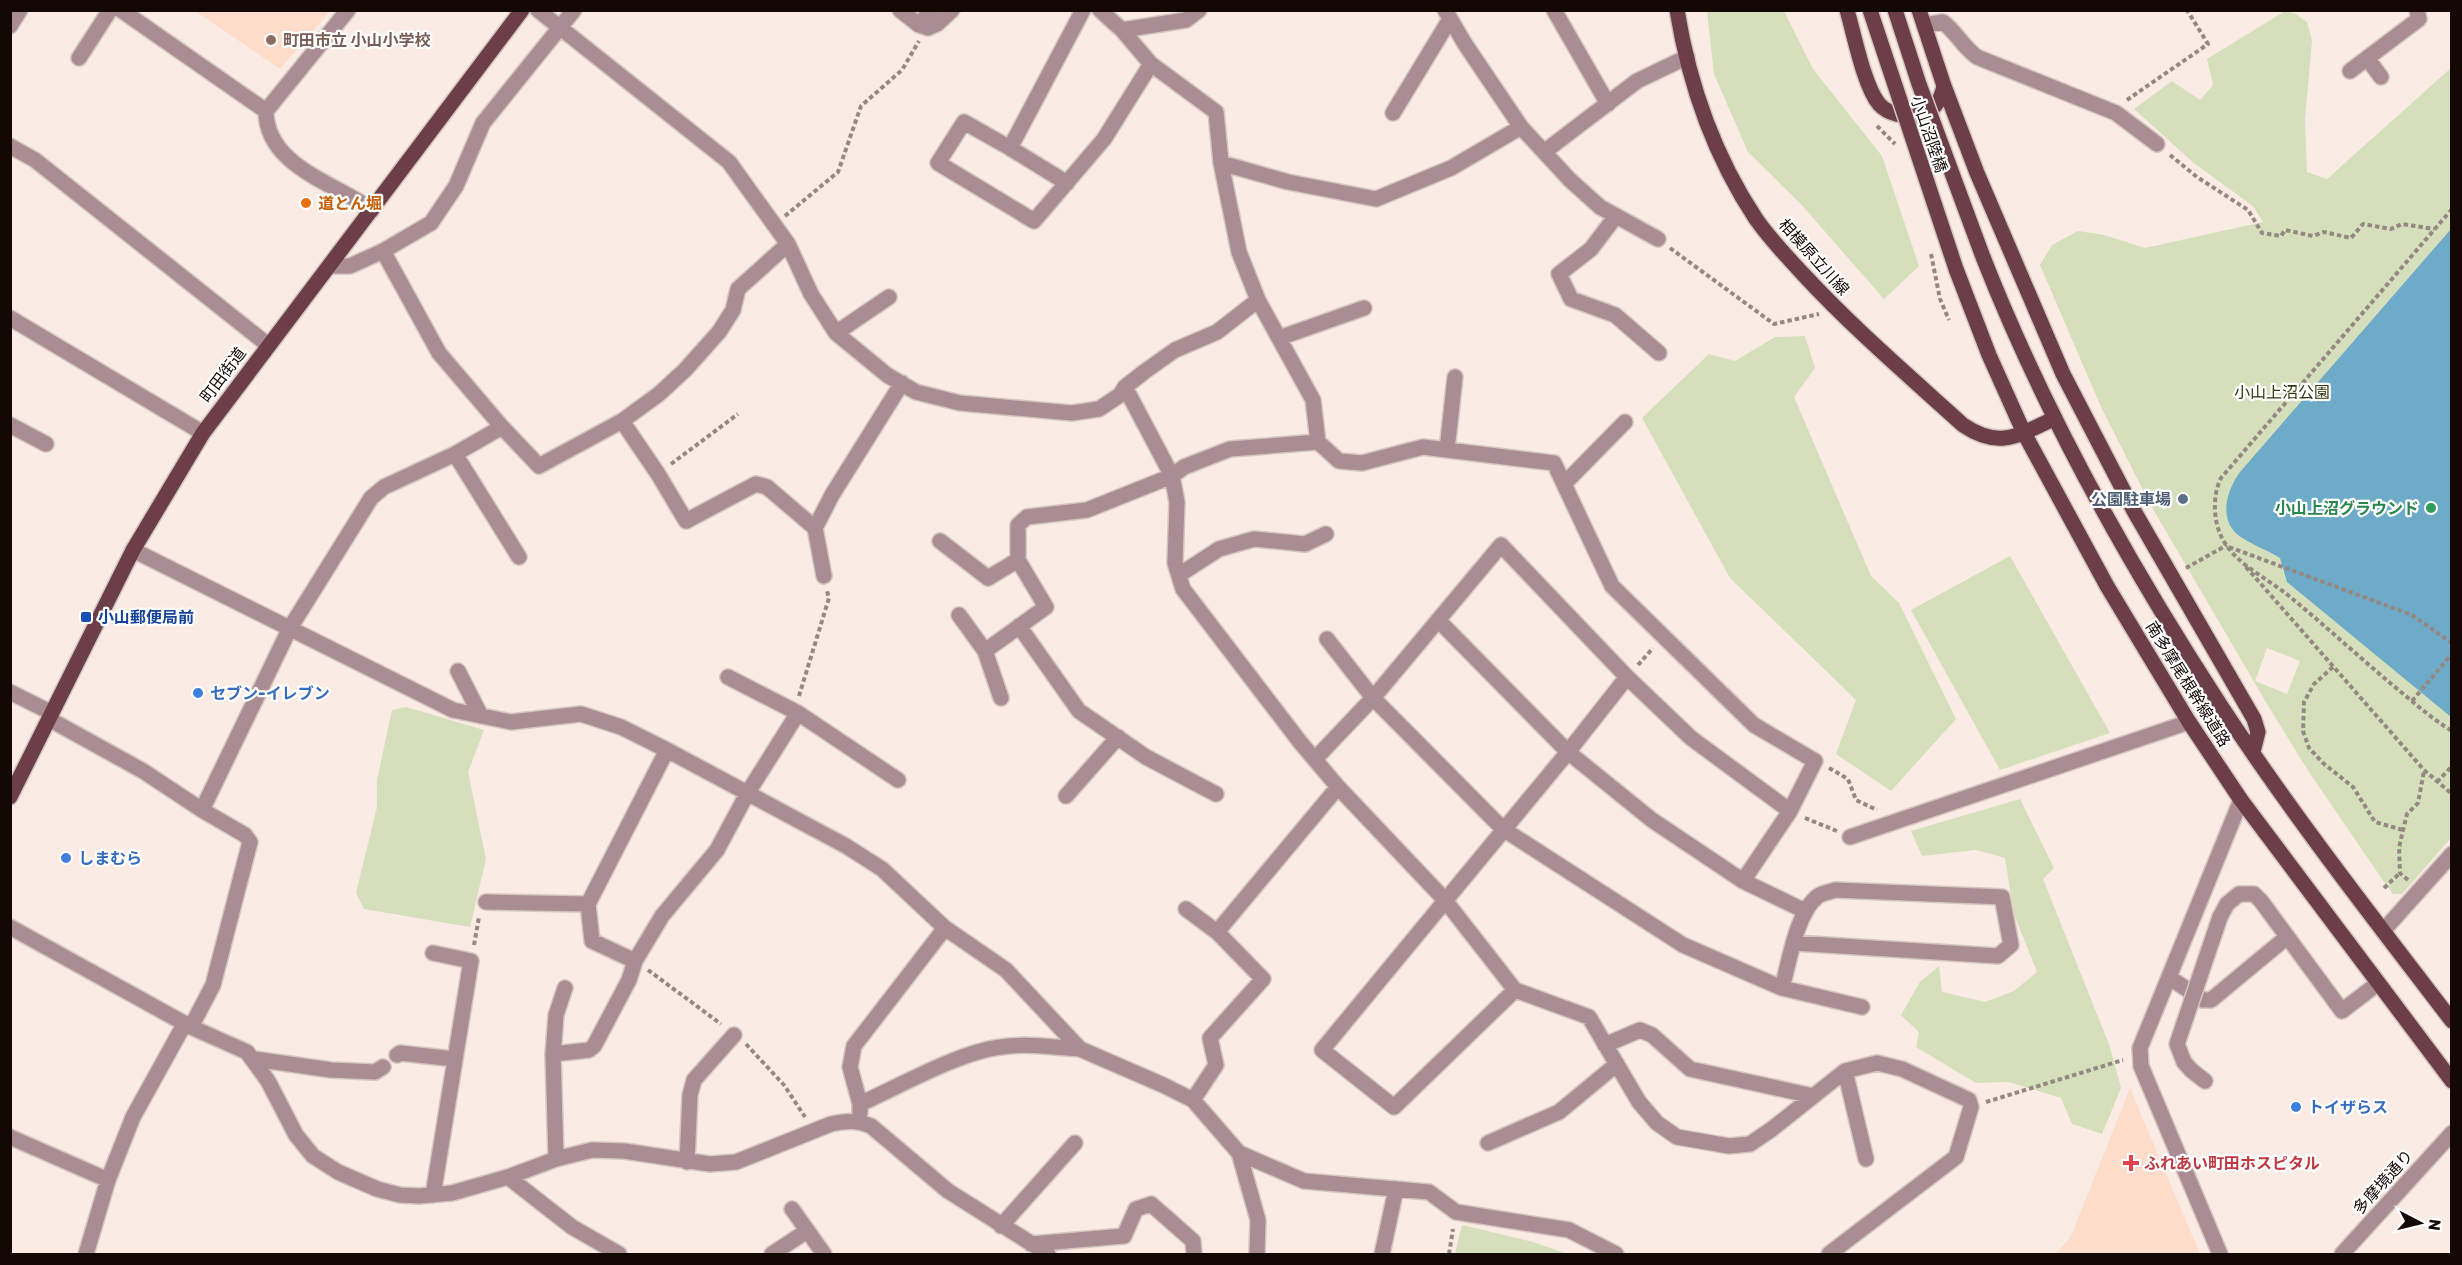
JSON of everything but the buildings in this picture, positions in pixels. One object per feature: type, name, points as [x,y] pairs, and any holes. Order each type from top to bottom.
[{"type":"main road","name":"町田街道","points":[[10,797],[133,550],[203,433],[522,10]]},
{"type":"main road","name":"相模原立川線","points":[[1677,10],[1687,57],[1716,146],[1757,221],[1787,256],[1838,310],[1963,425],[1976,434],[1993,439],[2024,433],[2055,418]]},
{"type":"main road","points":[[1847,10],[1871,90],[1879,105],[1889,112],[1907,117],[1921,115],[1935,106],[1944,86]]},
{"type":"main road","name":"小山沼陸橋","points":[[1870,10],[1956,269]]},
{"type":"main road","name":"小山沼陸橋","points":[[1895,10],[1919,84],[1983,257]]},
{"type":"main road","points":[[1921,18],[1944,86],[1986,194],[2063,374],[2134,511],[2254,718],[2258,732],[2253,753]]},
{"type":"main road","name":"南多摩尾根幹線道路","points":[[1983,257],[2019,344],[2055,418],[2138,571],[2220,705],[2451,1021]]},
{"type":"main road","name":"南多摩尾根幹線道路","points":[[1956,269],[1989,355],[2024,433],[2102,577],[2189,722],[2241,800],[2451,1081]]},
{"type":"street","points":[[10,26],[20,10]]},
{"type":"street","points":[[79,58],[110,10]]},
{"type":"street","points":[[121,10],[266,111]]},
{"type":"street","points":[[348,10],[266,111],[266,120],[272,136],[285,156],[372,210]]},
{"type":"street","points":[[538,10],[729,162],[788,244],[811,294],[836,333],[887,375],[916,392],[960,403],[1072,413],[1099,409],[1120,395],[1125,387],[1175,350],[1217,332],[1258,300]]},
{"type":"street","points":[[330,266],[350,266],[383,251],[431,223],[456,186],[483,123],[574,10]]},
{"type":"street","points":[[900,10],[923,26],[937,24],[952,10]]},
{"type":"street","points":[[923,26],[931,10]]},
{"type":"street","points":[[1010,148],[1083,10]]},
{"type":"street","points":[[1100,10],[1122,30],[1151,64],[1216,112],[1221,163],[1239,252],[1258,300],[1313,400],[1318,442],[1339,461],[1362,463],[1423,447],[1554,464],[1612,586],[1754,725],[1815,761],[1790,811],[1743,881]]},
{"type":"street","points":[[1122,30],[1186,20],[1199,10]]},
{"type":"street","points":[[1554,10],[1608,104]]},
{"type":"street","points":[[2350,71],[2419,19],[2417,10]]},
{"type":"street","points":[[1393,113],[1448,15],[1521,127],[1570,180],[1600,207],[1658,239]]},
{"type":"street","points":[[1921,18],[1943,22],[1950,27],[1961,44],[1977,57],[2116,113],[2157,144]]},
{"type":"street","points":[[1544,152],[1637,81],[1687,57]]},
{"type":"street","points":[[2367,58],[2381,76]]},
{"type":"street","points":[[1066,183],[964,122],[938,163],[1034,221],[1104,139],[1151,64]]},
{"type":"street","points":[[1221,163],[1288,182],[1376,199],[1451,168],[1521,127]]},
{"type":"street","points":[[10,146],[35,160],[268,345]]},
{"type":"street","points":[[1616,216],[1591,249],[1559,274],[1571,299],[1615,315],[1659,353]]},
{"type":"street","points":[[383,251],[440,353],[502,428],[539,466],[622,421],[659,394],[685,370],[719,332],[733,310],[738,289],[788,244]]},
{"type":"street","points":[[836,333],[889,297]]},
{"type":"street","points":[[1279,338],[1364,308]]},
{"type":"street","points":[[10,318],[203,433]]},
{"type":"street","points":[[1447,450],[1455,377]]},
{"type":"street","points":[[824,576],[815,528],[832,495],[902,383]]},
{"type":"street","points":[[1125,387],[1172,476],[1177,502],[1175,563],[1183,589],[1300,742],[1316,758],[1338,787],[1444,899],[1515,990],[1589,1017],[1639,1102],[1657,1123],[1677,1137],[1729,1146],[1750,1144],[1845,1071],[1877,1063],[1902,1069],[1969,1100],[1971,1107],[1956,1157],[1829,1254]]},
{"type":"street","points":[[622,421],[686,521],[756,484],[767,487],[815,528]]},
{"type":"street","points":[[1565,483],[1625,422]]},
{"type":"street","points":[[10,425],[46,444]]},
{"type":"street","points":[[202,810],[290,628],[371,498],[384,487],[455,454],[502,428]]},
{"type":"street","points":[[985,651],[1046,606],[1018,560],[1018,525],[1027,517],[1088,510],[1172,476],[1184,467],[1230,449],[1318,442]]},
{"type":"street","points":[[455,454],[519,557]]},
{"type":"street","points":[[1179,575],[1219,549],[1254,539],[1305,544],[1326,534]]},
{"type":"street","points":[[940,541],[988,578],[1018,560]]},
{"type":"street","points":[[1316,758],[1373,698],[1501,545],[1627,677],[1691,738],[1790,811]]},
{"type":"street","points":[[133,550],[453,710],[511,722],[580,714],[621,727],[667,750],[747,795],[846,846],[882,869],[945,928],[1006,970],[1080,1049]]},
{"type":"street","points":[[959,615],[985,651],[1001,698]]},
{"type":"street","points":[[1438,620],[1568,753],[1652,820],[1743,881],[1805,911]]},
{"type":"street","points":[[1019,626],[1080,711],[1146,757],[1216,794]]},
{"type":"street","points":[[1327,639],[1373,698],[1503,829],[1683,945],[1782,988],[1862,1007]]},
{"type":"street","points":[[458,671],[481,716]]},
{"type":"street","points":[[728,677],[798,713],[898,780]]},
{"type":"street","points":[[1515,990],[1394,1107],[1322,1050],[1444,899],[1568,753],[1627,677]]},
{"type":"street","points":[[10,692],[245,835],[250,843],[213,985],[133,1117],[108,1179],[86,1254]]},
{"type":"street","points":[[553,1054],[589,1050],[594,1046],[629,980],[635,961],[663,916],[717,850],[747,795],[798,713]]},
{"type":"street","points":[[1850,837],[2189,722]]},
{"type":"street","points":[[1066,796],[1118,737]]},
{"type":"street","points":[[635,961],[592,941],[588,904],[667,750]]},
{"type":"street","points":[[1217,932],[1338,787]]},
{"type":"street","points":[[2220,1254],[2141,1066],[2140,1048],[2241,800]]},
{"type":"street","points":[[2383,931],[2451,854]]},
{"type":"street","points":[[1782,988],[1794,943],[1805,911],[1818,896],[1836,890],[2002,897],[2011,945],[1998,956],[1794,943]]},
{"type":"street","points":[[2205,1081],[2191,1071],[2184,1062],[2177,1044],[2220,916],[2227,904],[2240,894],[2254,894],[2342,1011],[2377,984]]},
{"type":"street","points":[[486,902],[588,904]]},
{"type":"street","points":[[1185,909],[1217,932],[1263,979],[1210,1038],[1216,1065],[1193,1100]]},
{"type":"street","points":[[10,927],[188,1025],[248,1052],[296,1135],[313,1156],[338,1172],[377,1189],[400,1195],[452,1193],[508,1177],[556,1159],[592,1150],[624,1151],[710,1164],[736,1162],[831,1124],[848,1121],[860,1122],[871,1126],[948,1191],[1048,1254]]},
{"type":"street","points":[[860,1122],[860,1104],[850,1066],[854,1046],[945,928]]},
{"type":"street","points":[[2170,978],[2203,1000],[2211,1000],[2288,937]]},
{"type":"street","points":[[433,953],[471,961],[433,1195]]},
{"type":"street","points":[[556,1159],[553,1054],[556,1016],[565,988]]},
{"type":"street","points":[[1605,1045],[1640,1030],[1652,1035],[1690,1069],[1813,1096]]},
{"type":"street","points":[[687,1162],[690,1095],[694,1080],[734,1035]]},
{"type":"street","points":[[860,1104],[973,1053],[1002,1047],[1034,1046],[1080,1049],[1193,1100],[1239,1153],[1258,1220],[1257,1254]]},
{"type":"street","points":[[397,1055],[400,1053],[454,1059]]},
{"type":"street","points":[[254,1059],[331,1070],[375,1072],[383,1067]]},
{"type":"street","points":[[1488,1143],[1559,1112],[1617,1064]]},
{"type":"street","points":[[1845,1071],[1866,1159]]},
{"type":"street","name":"多摩境通り","points":[[2343,1254],[2451,1133]]},
{"type":"street","points":[[10,1137],[108,1179]]},
{"type":"street","points":[[1001,1226],[1075,1143]]},
{"type":"street","points":[[1239,1153],[1304,1181],[1429,1192],[1456,1212],[1569,1230],[1616,1254]]},
{"type":"street","points":[[508,1177],[598,1249],[619,1254]]},
{"type":"street","points":[[1382,1254],[1396,1189]]},
{"type":"street","points":[[1031,1244],[1124,1236],[1136,1209],[1151,1204],[1193,1241],[1194,1254]]},
{"type":"street","points":[[792,1209],[824,1254]]},
{"type":"street","points":[[772,1254],[807,1231]]},
{"type":"path","points":[[2124,102],[2208,45],[2187,10]]},
{"type":"path","points":[[775,224],[838,172],[861,106],[902,70],[923,26]]},
{"type":"path","points":[[2157,144],[2197,177],[2248,210],[2262,232],[2282,236],[2285,230],[2313,236],[2324,232],[2351,238],[2363,224],[2391,229],[2402,224],[2434,229]]},
{"type":"path","points":[[2451,209],[2216,486],[2216,518],[2222,539],[2424,770],[2451,794]]},
{"type":"path","points":[[1658,239],[1774,324],[1838,310]]},
{"type":"path","points":[[1932,262],[1940,299],[1948,320]]},
{"type":"path","points":[[658,474],[738,414]]},
{"type":"path","points":[[2183,570],[2228,546],[2412,615],[2451,643]]},
{"type":"path","points":[[2242,562],[2287,595],[2412,701],[2451,731]]},
{"type":"path","points":[[798,713],[799,690],[829,598],[824,576]]},
{"type":"path","points":[[1627,677],[1663,636]]},
{"type":"path","points":[[2412,701],[2451,654]]},
{"type":"path","points":[[2333,667],[2314,684],[2304,702],[2303,731],[2309,748],[2323,763],[2353,787],[2375,822],[2403,830]]},
{"type":"path","points":[[1815,761],[1848,779],[1856,800],[1897,821]]},
{"type":"path","points":[[2437,782],[2451,766]]},
{"type":"path","points":[[2420,890],[2400,873],[2399,848],[2407,814],[2418,802],[2424,770]]},
{"type":"path","points":[[1790,811],[1850,837]]},
{"type":"path","points":[[2384,888],[2400,873]]},
{"type":"path","points":[[471,961],[482,903],[486,902]]},
{"type":"path","points":[[1985,1102],[2123,1060]]},
{"type":"path","points":[[1449,1254],[1453,1230]]},
{"type":"shaded area","name":"町田市立 小山小学校","points":[[195,11],[330,11],[280,69]]},
{"type":"shaded area","name":"ふれあい町田ホスピタル","points":[[2130,1088],[2200,1254],[2055,1254],[2070,1238]]},
{"type":"green space","points":[[1707,11],[1784,11],[1813,69],[1882,156],[1919,266],[1884,299],[1799,202],[1748,152],[1714,74]]},
{"type":"green space","name":"小山上沼公園","points":[[2285,11],[2296,14],[2307,22],[2312,41],[2305,119],[2307,172],[2327,179],[2451,68],[2451,838],[2402,894],[2393,894],[2309,772],[2270,709],[2150,504],[2101,407],[2040,265],[2052,245],[2078,231],[2104,235],[2145,248],[2263,222],[2253,206],[2195,164],[2134,109],[2172,81],[2200,100],[2213,85],[2207,59]],"holes":[[[2267,648],[2300,661],[2287,694],[2255,681]]]},
{"type":"green space","points":[[1805,336],[1815,368],[1794,397],[1871,576],[1899,603],[1956,719],[1891,791],[1836,754],[1856,700],[1730,578],[1642,418],[1709,354],[1735,361],[1775,337]]},
{"type":"green space","points":[[2010,556],[2110,733],[2000,770],[1911,610]]},
{"type":"green space","points":[[406,707],[484,730],[468,772],[486,859],[470,927],[364,909],[356,893],[377,807],[377,780],[392,710]]},
{"type":"green space","points":[[2020,799],[2054,868],[2043,879],[2110,1047],[2121,1088],[2102,1134],[2072,1124],[2061,1098],[2009,1082],[1976,1083],[1916,1047],[1919,1032],[1901,1015],[1920,982],[1939,966],[1942,992],[1985,1002],[2014,991],[2037,972],[2014,914],[2005,858],[1976,850],[1922,856],[1911,831]]},
{"type":"green space","points":[[1462,1225],[1533,1242],[1568,1254],[1455,1254]]},
{"type":"water","points":[[2451,229],[2451,717],[2287,582],[2280,558],[2238,535],[2228,521],[2226,512],[2228,495],[2240,472]]},
{"type":"place","name":"町田市立 小山小学校","points":[[271,40]]},
{"type":"place","name":"道とん堀","points":[[306,203]]},
{"type":"place","name":"公園駐車場","points":[[2183,499]]},
{"type":"place","name":"小山上沼グラウンド","points":[[2431,508]]},
{"type":"place","name":"小山郵便局前","points":[[86,617]]},
{"type":"place","name":"セブン-イレブン","points":[[198,693]]},
{"type":"place","name":"しまむら","points":[[66,858]]},
{"type":"place","name":"トイザらス","points":[[2296,1107]]},
{"type":"place","name":"ふれあい町田ホスピタル","points":[[2131,1163]]}]
